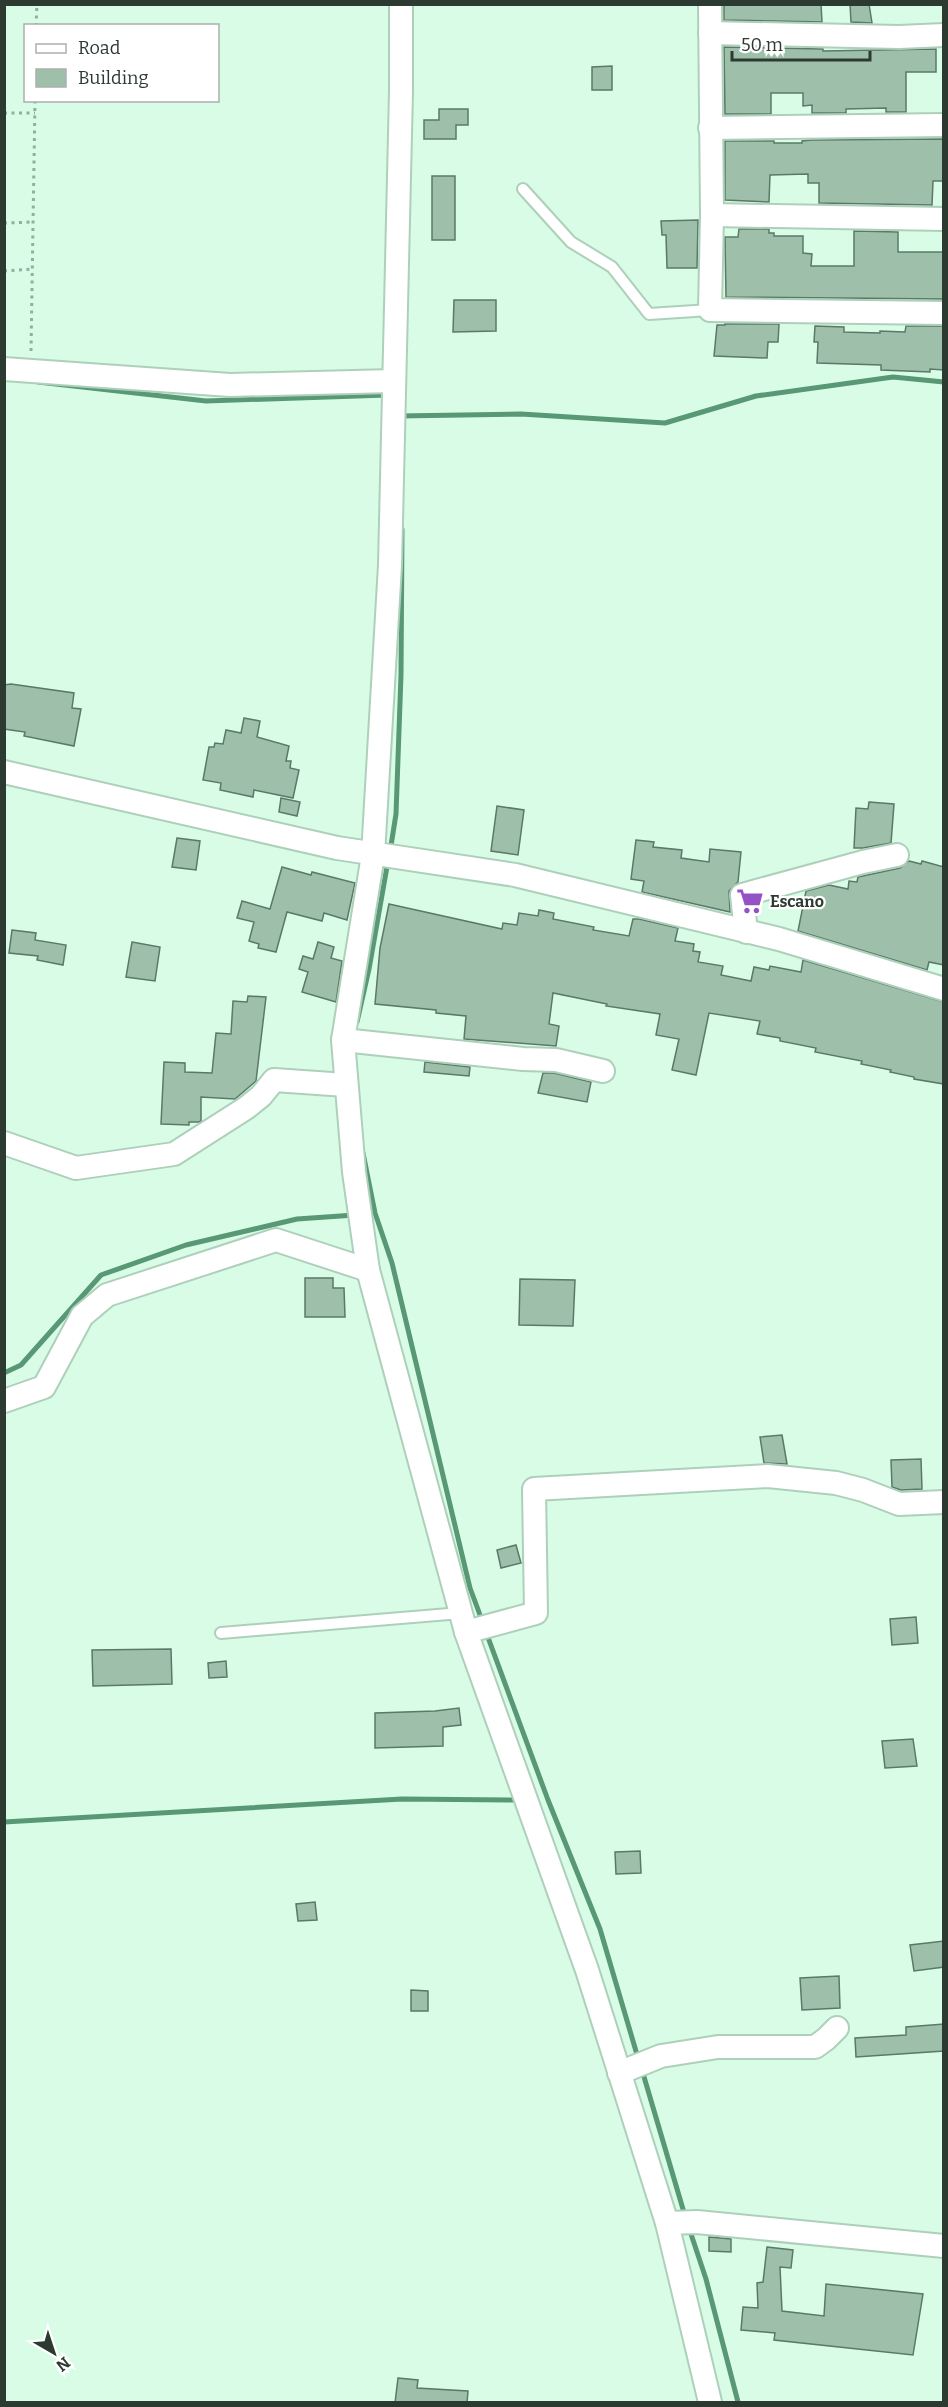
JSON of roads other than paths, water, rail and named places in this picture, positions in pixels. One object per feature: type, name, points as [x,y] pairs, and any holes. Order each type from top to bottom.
[{"type":"street","points":[[401,4],[390,565],[373,855],[343,1040],[354,1172],[369,1270],[463,1623],[587,1970],[667,2223],[710,2403]]},
{"type":"street","points":[[710,4],[712,215],[710,310],[944,313]]},
{"type":"street","points":[[710,33],[899,37],[944,35]]},
{"type":"street","points":[[710,128],[944,125]]},
{"type":"street","points":[[712,215],[944,219]]},
{"type":"street","points":[[4,369],[230,385],[393,381]]},
{"type":"street","points":[[4,772],[373,855],[515,875],[779,939],[944,989]]},
{"type":"street","points":[[746,932],[742,895],[897,855]]},
{"type":"street","points":[[343,1040],[523,1059],[556,1060],[603,1071]]},
{"type":"street","points":[[4,1143],[76,1168],[174,1154],[246,1108],[261,1096],[274,1080],[346,1085]]},
{"type":"street","points":[[4,1401],[44,1387],[82,1316],[107,1295],[276,1240],[369,1270]]},
{"type":"street","points":[[463,1623],[536,1613],[534,1489],[768,1476],[836,1483],[863,1490],[899,1504],[944,1502]]},
{"type":"street","points":[[619,2073],[662,2056],[718,2047],[814,2047],[837,2028]]},
{"type":"street","points":[[667,2223],[697,2222],[944,2246]]},
{"type":"lane","points":[[523,189],[571,243],[612,267],[649,314],[710,310]]},
{"type":"lane","points":[[221,1633],[463,1623]]},
{"type":"waterway","points":[[399,416],[521,414],[665,423],[756,396],[893,377],[944,382]]},
{"type":"waterway","points":[[38,382],[206,401],[387,395]]},
{"type":"waterway","points":[[390,852],[396,814],[401,675],[402,529]]},
{"type":"waterway","points":[[357,1022],[388,861]]},
{"type":"waterway","points":[[363,1153],[375,1213],[392,1263],[470,1588],[483,1623]]},
{"type":"waterway","points":[[4,1373],[21,1365],[101,1275],[186,1245],[297,1219],[355,1215]]},
{"type":"waterway","points":[[486,1632],[548,1800],[600,1929],[638,2058]]},
{"type":"waterway","points":[[4,1822],[402,1799],[519,1800]]},
{"type":"waterway","points":[[642,2070],[685,2216]]},
{"type":"waterway","points":[[689,2228],[706,2279],[738,2402]]},
{"type":"place","name":"Escano","points":[[750,901]]}]
